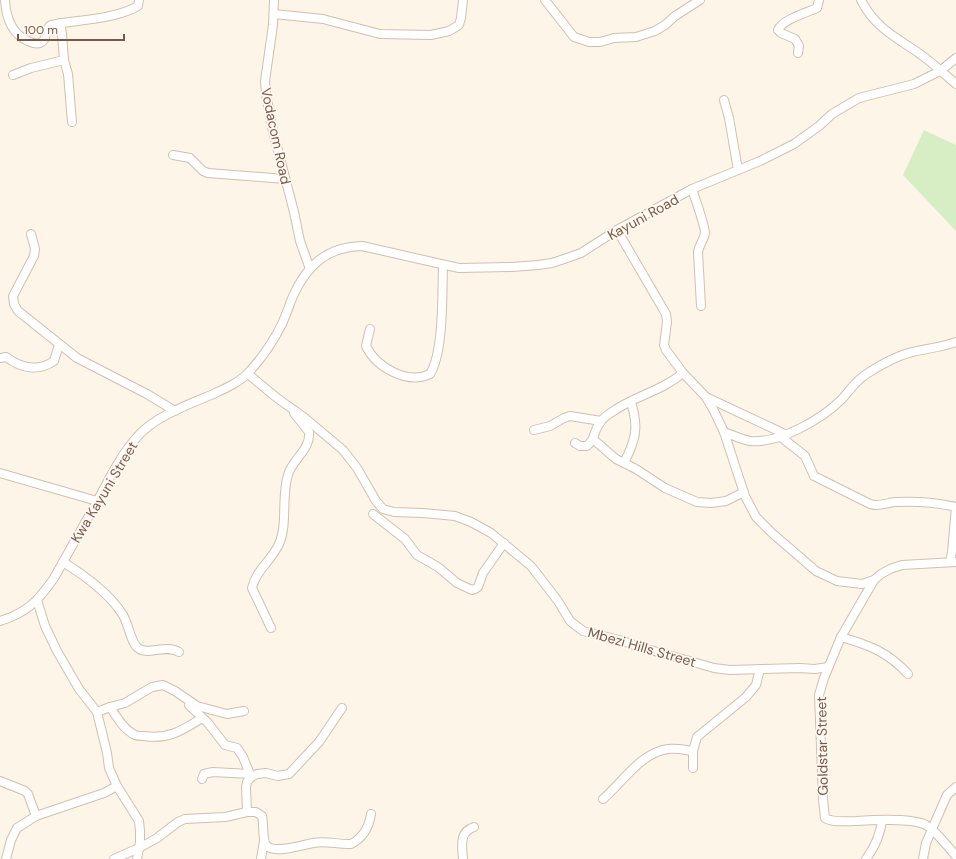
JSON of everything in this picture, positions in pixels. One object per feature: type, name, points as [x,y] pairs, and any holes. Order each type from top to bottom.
[{"type":"street","points":[[5,0],[8,19],[14,30],[22,38],[30,42],[41,43],[45,37],[48,26],[131,10],[138,6],[139,0]]},
{"type":"street","name":"Vodacom Road","points":[[274,0],[274,14],[267,58],[265,87],[273,131],[300,241],[310,269]]},
{"type":"street","points":[[274,14],[323,20],[380,34],[431,35],[449,31],[459,25],[463,0]]},
{"type":"street","points":[[545,0],[574,36],[589,42],[600,42],[614,38],[636,37],[655,31],[700,0]]},
{"type":"street","points":[[798,53],[799,46],[796,39],[781,33],[778,30],[779,27],[792,18],[805,14],[816,8],[819,0]]},
{"type":"street","points":[[861,0],[867,12],[894,38],[926,58],[956,84]]},
{"type":"street","points":[[60,23],[64,60],[68,74],[72,122]]},
{"type":"street","name":"Kayuni Road","points":[[310,269],[328,254],[348,246],[362,246],[459,268],[488,268],[552,263],[581,253],[617,230],[692,189],[766,159],[794,144],[832,114],[859,98],[914,84],[940,71],[956,58]]},
{"type":"street","points":[[13,75],[31,68],[64,60]]},
{"type":"street","points":[[724,100],[729,118],[738,170]]},
{"type":"street","points":[[173,155],[190,158],[208,173],[285,179]]},
{"type":"street","points":[[692,189],[705,230],[698,252],[700,306]]},
{"type":"street","points":[[617,230],[666,314],[667,322],[664,345],[666,350],[683,373],[706,397],[724,432],[744,492],[756,517],[816,571],[837,581],[862,584],[874,580]]},
{"type":"street","points":[[31,234],[35,249],[34,256],[14,292],[14,304],[18,311],[77,358],[147,394],[175,412]]},
{"type":"street","points":[[370,330],[366,346],[369,353],[383,365],[395,373],[412,378],[422,378],[430,374],[436,361],[438,346],[442,305],[443,265]]},
{"type":"street","name":"Kwa Kayuni Street","points":[[0,621],[21,612],[37,600],[54,578],[122,456],[144,429],[175,412],[226,388],[248,374],[269,346],[282,324],[294,295],[310,269]]},
{"type":"street","points":[[724,432],[749,440],[764,440],[784,436],[797,430],[826,412],[842,399],[854,384],[880,366],[908,353],[956,342]]},
{"type":"street","points":[[0,358],[6,357],[18,365],[36,368],[54,361],[59,345]]},
{"type":"street","points":[[575,443],[580,446],[587,446],[594,440],[596,429],[601,421],[612,412],[673,382],[683,373]]},
{"type":"street","name":"Mbezi Hills Street","points":[[248,374],[266,390],[324,433],[343,450],[357,468],[376,501],[383,509],[394,512],[455,516],[491,533],[531,566],[558,601],[570,621],[583,631],[623,641],[714,668],[730,670],[815,669],[828,667]]},
{"type":"street","points":[[706,397],[784,436],[805,456],[814,476],[870,504],[875,506],[896,502],[921,502],[956,507],[952,552],[953,562]]},
{"type":"street","points":[[624,463],[634,439],[636,428],[635,416],[631,402]]},
{"type":"street","points":[[271,628],[252,588],[261,568],[279,546],[283,527],[285,487],[288,474],[296,460],[305,449],[309,436],[306,428],[290,407]]},
{"type":"street","points":[[534,430],[550,426],[570,416],[601,421]]},
{"type":"street","points":[[594,440],[616,459],[665,488],[697,502],[711,503],[726,501],[744,492]]},
{"type":"street","points":[[0,473],[97,502]]},
{"type":"street","points":[[373,514],[405,539],[417,555],[438,567],[457,583],[472,590],[478,587],[483,573],[504,543]]},
{"type":"street","points":[[63,562],[89,580],[111,600],[122,613],[133,641],[138,648],[142,651],[174,649],[179,652]]},
{"type":"street","name":"Goldstar Street","points":[[953,562],[902,565],[890,569],[874,580],[840,637],[819,695],[824,815],[826,818],[829,820],[920,823],[926,825],[932,830],[956,856]]},
{"type":"street","points":[[37,600],[45,626],[57,651],[79,689],[97,712],[109,768],[117,786],[138,821],[140,831],[137,859]]},
{"type":"street","points":[[840,637],[854,640],[883,652],[892,658],[908,674]]},
{"type":"street","points":[[693,768],[693,750],[697,737],[746,697],[756,685],[760,669]]},
{"type":"street","points":[[97,712],[110,706],[125,703],[152,687],[158,686],[168,687],[197,706],[220,713],[231,714],[244,711]]},
{"type":"street","points":[[185,699],[189,706],[202,718],[225,745],[237,748],[243,757],[250,776],[246,787],[247,812]]},
{"type":"street","points":[[110,706],[119,721],[127,729],[135,735],[152,738],[169,736],[202,718]]},
{"type":"street","points":[[202,779],[204,774],[213,772],[250,776],[266,773],[278,776],[289,774],[318,742],[342,708]]},
{"type":"street","points":[[603,799],[641,762],[650,757],[669,749],[693,750]]},
{"type":"street","points":[[0,781],[25,791],[28,794],[36,816]]},
{"type":"street","points":[[6,859],[14,831],[17,828],[36,816],[104,793],[117,786]]},
{"type":"street","points":[[923,859],[926,843],[945,798],[956,787]]},
{"type":"street","points":[[114,859],[157,838],[178,822],[185,819],[225,817],[247,812],[256,812],[262,816],[264,841],[261,859]]},
{"type":"street","points":[[264,841],[266,846],[275,849],[325,842],[350,844],[364,833],[371,814]]},
{"type":"street","points":[[866,859],[876,844],[882,821]]},
{"type":"street","points":[[463,859],[464,833],[474,827]]},
{"type":"green space","points":[[924,130],[956,145],[956,231],[903,175]]}]
